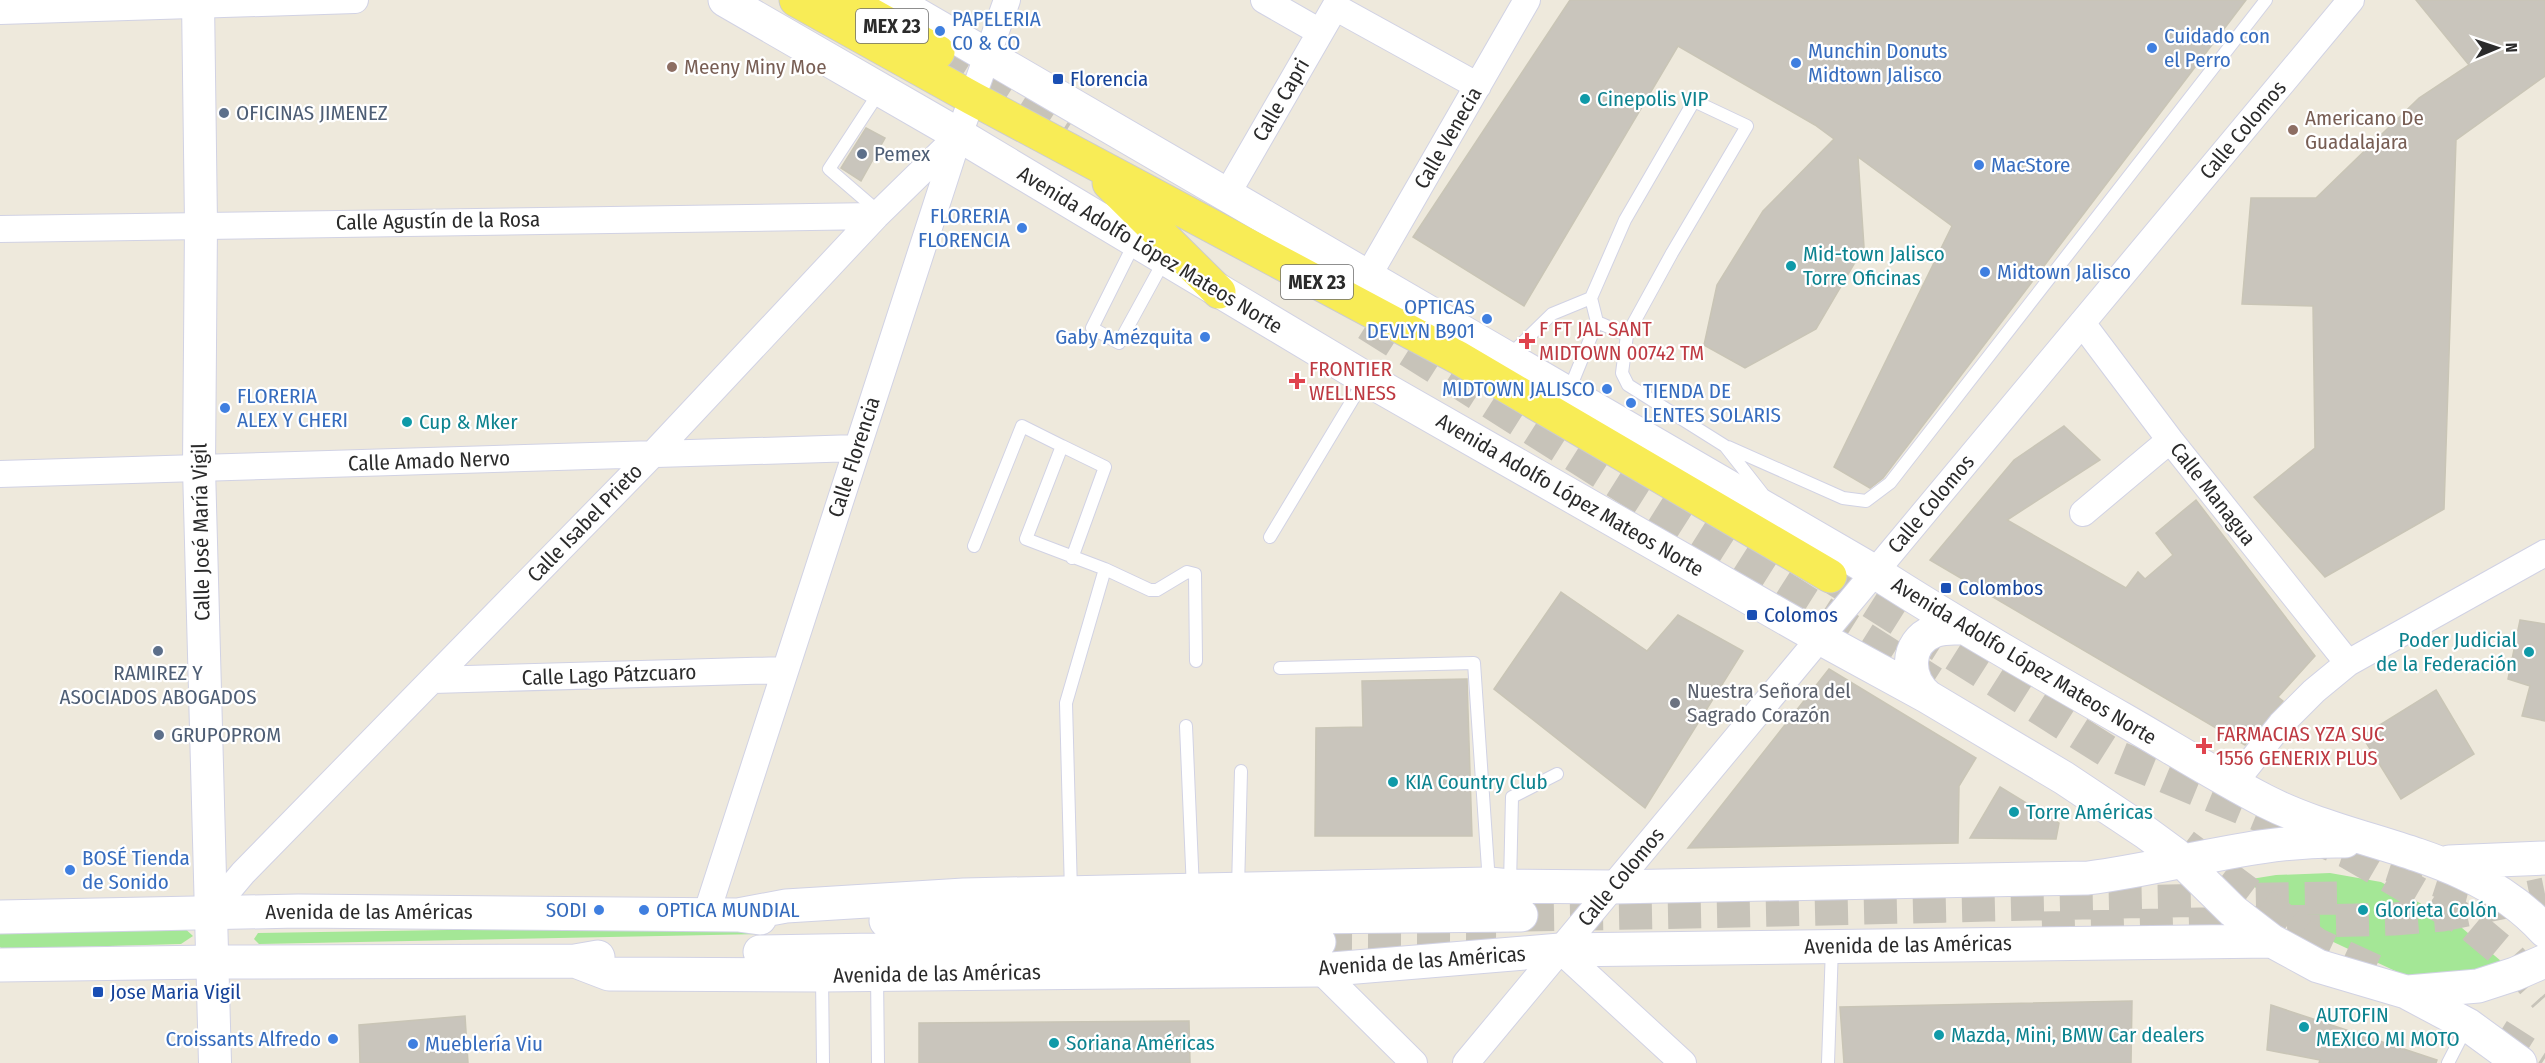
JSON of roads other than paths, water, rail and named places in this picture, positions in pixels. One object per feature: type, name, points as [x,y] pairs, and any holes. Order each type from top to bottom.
[{"type":"main road","name":"Avenida Adolfo López Mateos Norte","points":[[725,0],[959,135],[1365,378],[1820,638],[1928,697],[2072,784],[2145,832],[2182,860],[2233,912],[2271,941],[2318,966],[2406,992]]},
{"type":"main road","name":"Avenida Adolfo López Mateos Norte","points":[[796,0],[972,98],[1457,357],[1830,576]]},
{"type":"main road","name":"MEX 23","points":[[845,0],[938,52]]},
{"type":"main road","name":"Avenida Adolfo López Mateos Norte","points":[[891,0],[1875,572],[1962,628],[2234,783],[2285,810],[2375,842],[2442,862],[2479,879],[2513,899],[2545,931]]},
{"type":"main road","points":[[1083,157],[1219,292]]},
{"type":"main road","points":[[1928,697],[1915,682],[1911,663],[1913,653],[1924,637],[1933,631],[1942,628],[1962,628]]},
{"type":"main road","name":"Avenida de las Américas","points":[[0,917],[211,911],[722,915],[787,922],[1507,895],[1613,887],[2088,878],[2287,842],[2375,842]]},
{"type":"main road","points":[[2442,862],[2545,858]]},
{"type":"main road","name":"Avenida de las Américas","points":[[722,915],[786,906],[964,895],[1238,889],[1507,895]]},
{"type":"main road","name":"Avenida de las Américas","points":[[575,961],[609,974],[822,975],[1320,956],[1560,950],[2271,941]]},
{"type":"main road","name":"Avenida de las Américas","points":[[0,965],[575,961],[610,955],[1320,956]]},
{"type":"main road","points":[[2406,992],[2478,986],[2545,961]]},
{"type":"main road","points":[[2406,992],[2468,1025],[2520,1063]]},
{"type":"street","points":[[0,11],[198,3],[355,0]]},
{"type":"street","name":"Calle Florencia","points":[[722,915],[785,670],[959,135],[1006,0]]},
{"type":"street","points":[[1264,0],[1320,32]]},
{"type":"street","name":"Calle Venecia","points":[[1368,276],[1527,0]]},
{"type":"street","name":"Calle Colomos","points":[[1466,1063],[2351,0]]},
{"type":"street","name":"Calle José María Vigil","points":[[198,3],[201,224],[199,468],[215,1063]]},
{"type":"street","name":"Calle Capri","points":[[1227,194],[1335,7],[1478,86]]},
{"type":"street","name":"Calle Isabel Prieto","points":[[211,911],[243,873],[652,454],[878,214],[959,135]]},
{"type":"street","name":"Calle Agustín de la Rosa","points":[[0,229],[878,214]]},
{"type":"street","name":"Calle Managua","points":[[2082,323],[2170,440],[2348,663]]},
{"type":"street","points":[[2083,513],[2170,440]]},
{"type":"street","name":"Calle Amado Nervo","points":[[0,474],[858,448]]},
{"type":"street","points":[[2234,783],[2281,724],[2314,691],[2348,663],[2545,553]]},
{"type":"street","name":"Calle Lago Pátzcuaro","points":[[433,680],[785,670]]},
{"type":"street","points":[[1560,950],[1683,1063]]},
{"type":"street","points":[[1320,956],[1414,1063]]},
{"type":"lane","points":[[1568,393],[1597,322],[1591,298],[1625,220],[1694,101],[1747,126],[1672,253],[1627,335],[1622,373],[1628,385],[1725,446],[1843,498],[1866,501],[1890,483],[2266,0]]},
{"type":"lane","points":[[878,214],[829,169],[880,90]]},
{"type":"lane","points":[[1135,241],[1092,328],[1119,343],[1165,259]]},
{"type":"lane","points":[[1508,357],[1552,314],[1591,298]]},
{"type":"lane","points":[[1597,322],[1627,335]]},
{"type":"lane","points":[[1270,537],[1365,378]]},
{"type":"lane","points":[[974,546],[1022,426],[1105,467],[1072,558]]},
{"type":"lane","points":[[1062,446],[1026,539],[1105,569],[1150,590],[1157,590],[1187,572],[1195,574],[1196,661]]},
{"type":"lane","points":[[1725,446],[1779,516]]},
{"type":"lane","points":[[1072,893],[1066,703],[1105,569]]},
{"type":"lane","points":[[1280,668],[1474,663],[1507,895]]},
{"type":"lane","points":[[1186,726],[1193,891]]},
{"type":"lane","points":[[1238,889],[1240,771]]},
{"type":"lane","points":[[1507,895],[1512,797],[1557,774]]},
{"type":"lane","points":[[1828,1063],[1832,945]]},
{"type":"lane","points":[[877,974],[878,1063]]},
{"type":"lane","points":[[822,975],[823,1063]]},
{"type":"lane","points":[[2448,1063],[2468,1025]]},
{"type":"tunnel","points":[[938,52],[1065,133]]},
{"type":"tunnel","points":[[1367,324],[1934,683]]},
{"type":"tunnel","points":[[1830,576],[2115,756],[2344,850],[2466,921],[2509,957],[2545,997]]},
{"type":"tunnel","points":[[2184,845],[2316,944],[2384,975]]},
{"type":"tunnel","points":[[2344,850],[2449,884],[2485,893]]},
{"type":"tunnel","points":[[2042,928],[2394,919],[2442,915],[2545,894]]},
{"type":"tunnel","points":[[1521,915],[2337,898]]},
{"type":"tunnel","points":[[1319,942],[1496,943]]},
{"type":"tunnel","points":[[2498,1035],[2542,1063]]},
{"type":"place","name":"PAPELERIA C0 & CO","points":[[940,31]]},
{"type":"place","name":"Cuidado con el Perro","points":[[2152,48]]},
{"type":"place","name":"Munchin Donuts Midtown Jalisco","points":[[1796,63]]},
{"type":"place","name":"Meeny Miny Moe","points":[[672,67]]},
{"type":"place","name":"Florencia","points":[[1058,79]]},
{"type":"place","name":"Cinepolis VIP","points":[[1585,99]]},
{"type":"place","name":"OFICINAS JIMENEZ","points":[[224,113]]},
{"type":"place","name":"Americano De Guadalajara","points":[[2293,130]]},
{"type":"place","name":"Pemex","points":[[862,154]]},
{"type":"place","name":"MacStore","points":[[1979,165]]},
{"type":"place","name":"FLORERIA FLORENCIA","points":[[1022,228]]},
{"type":"place","name":"Mid-town Jalisco Torre Oficinas","points":[[1791,266]]},
{"type":"place","name":"Midtown Jalisco","points":[[1985,272]]},
{"type":"place","name":"OPTICAS DEVLYN B901","points":[[1487,319]]},
{"type":"place","name":"Gaby Amézquita","points":[[1205,337]]},
{"type":"place","name":"F FT JAL SANT MIDTOWN 00742 TM","points":[[1527,341]]},
{"type":"place","name":"FRONTIER WELLNESS","points":[[1297,381]]},
{"type":"place","name":"MIDTOWN JALISCO","points":[[1607,389]]},
{"type":"place","name":"TIENDA DE LENTES SOLARIS","points":[[1631,403]]},
{"type":"place","name":"FLORERIA ALEX Y CHERI","points":[[225,408]]},
{"type":"place","name":"Cup & Mker","points":[[407,422]]},
{"type":"place","name":"Colombos","points":[[1946,588]]},
{"type":"place","name":"Colomos","points":[[1752,615]]},
{"type":"place","name":"RAMIREZ Y ASOCIADOS ABOGADOS","points":[[158,651]]},
{"type":"place","name":"Poder Judicial de la Federación","points":[[2529,652]]},
{"type":"place","name":"Nuestra Señora del Sagrado Corazón","points":[[1675,703]]},
{"type":"place","name":"GRUPOPROM","points":[[159,735]]},
{"type":"place","name":"FARMACIAS YZA SUC 1556 GENERIX PLUS","points":[[2204,746]]},
{"type":"place","name":"KIA Country Club","points":[[1393,782]]},
{"type":"place","name":"Torre Américas","points":[[2014,812]]},
{"type":"place","name":"BOSÉ Tienda de Sonido","points":[[70,870]]},
{"type":"place","name":"SODI","points":[[599,910]]},
{"type":"place","name":"OPTICA MUNDIAL","points":[[644,910]]},
{"type":"place","name":"Glorieta Colón","points":[[2363,910]]},
{"type":"place","name":"Jose Maria Vigil","points":[[98,992]]},
{"type":"place","name":"AUTOFIN MEXICO MI MOTO","points":[[2304,1027]]},
{"type":"place","name":"Mazda, Mini, BMW Car dealers","points":[[1939,1035]]},
{"type":"place","name":"Croissants Alfredo","points":[[333,1039]]},
{"type":"place","name":"Soriana Américas","points":[[1054,1043]]},
{"type":"place","name":"Mueblería Viu","points":[[413,1044]]}]
